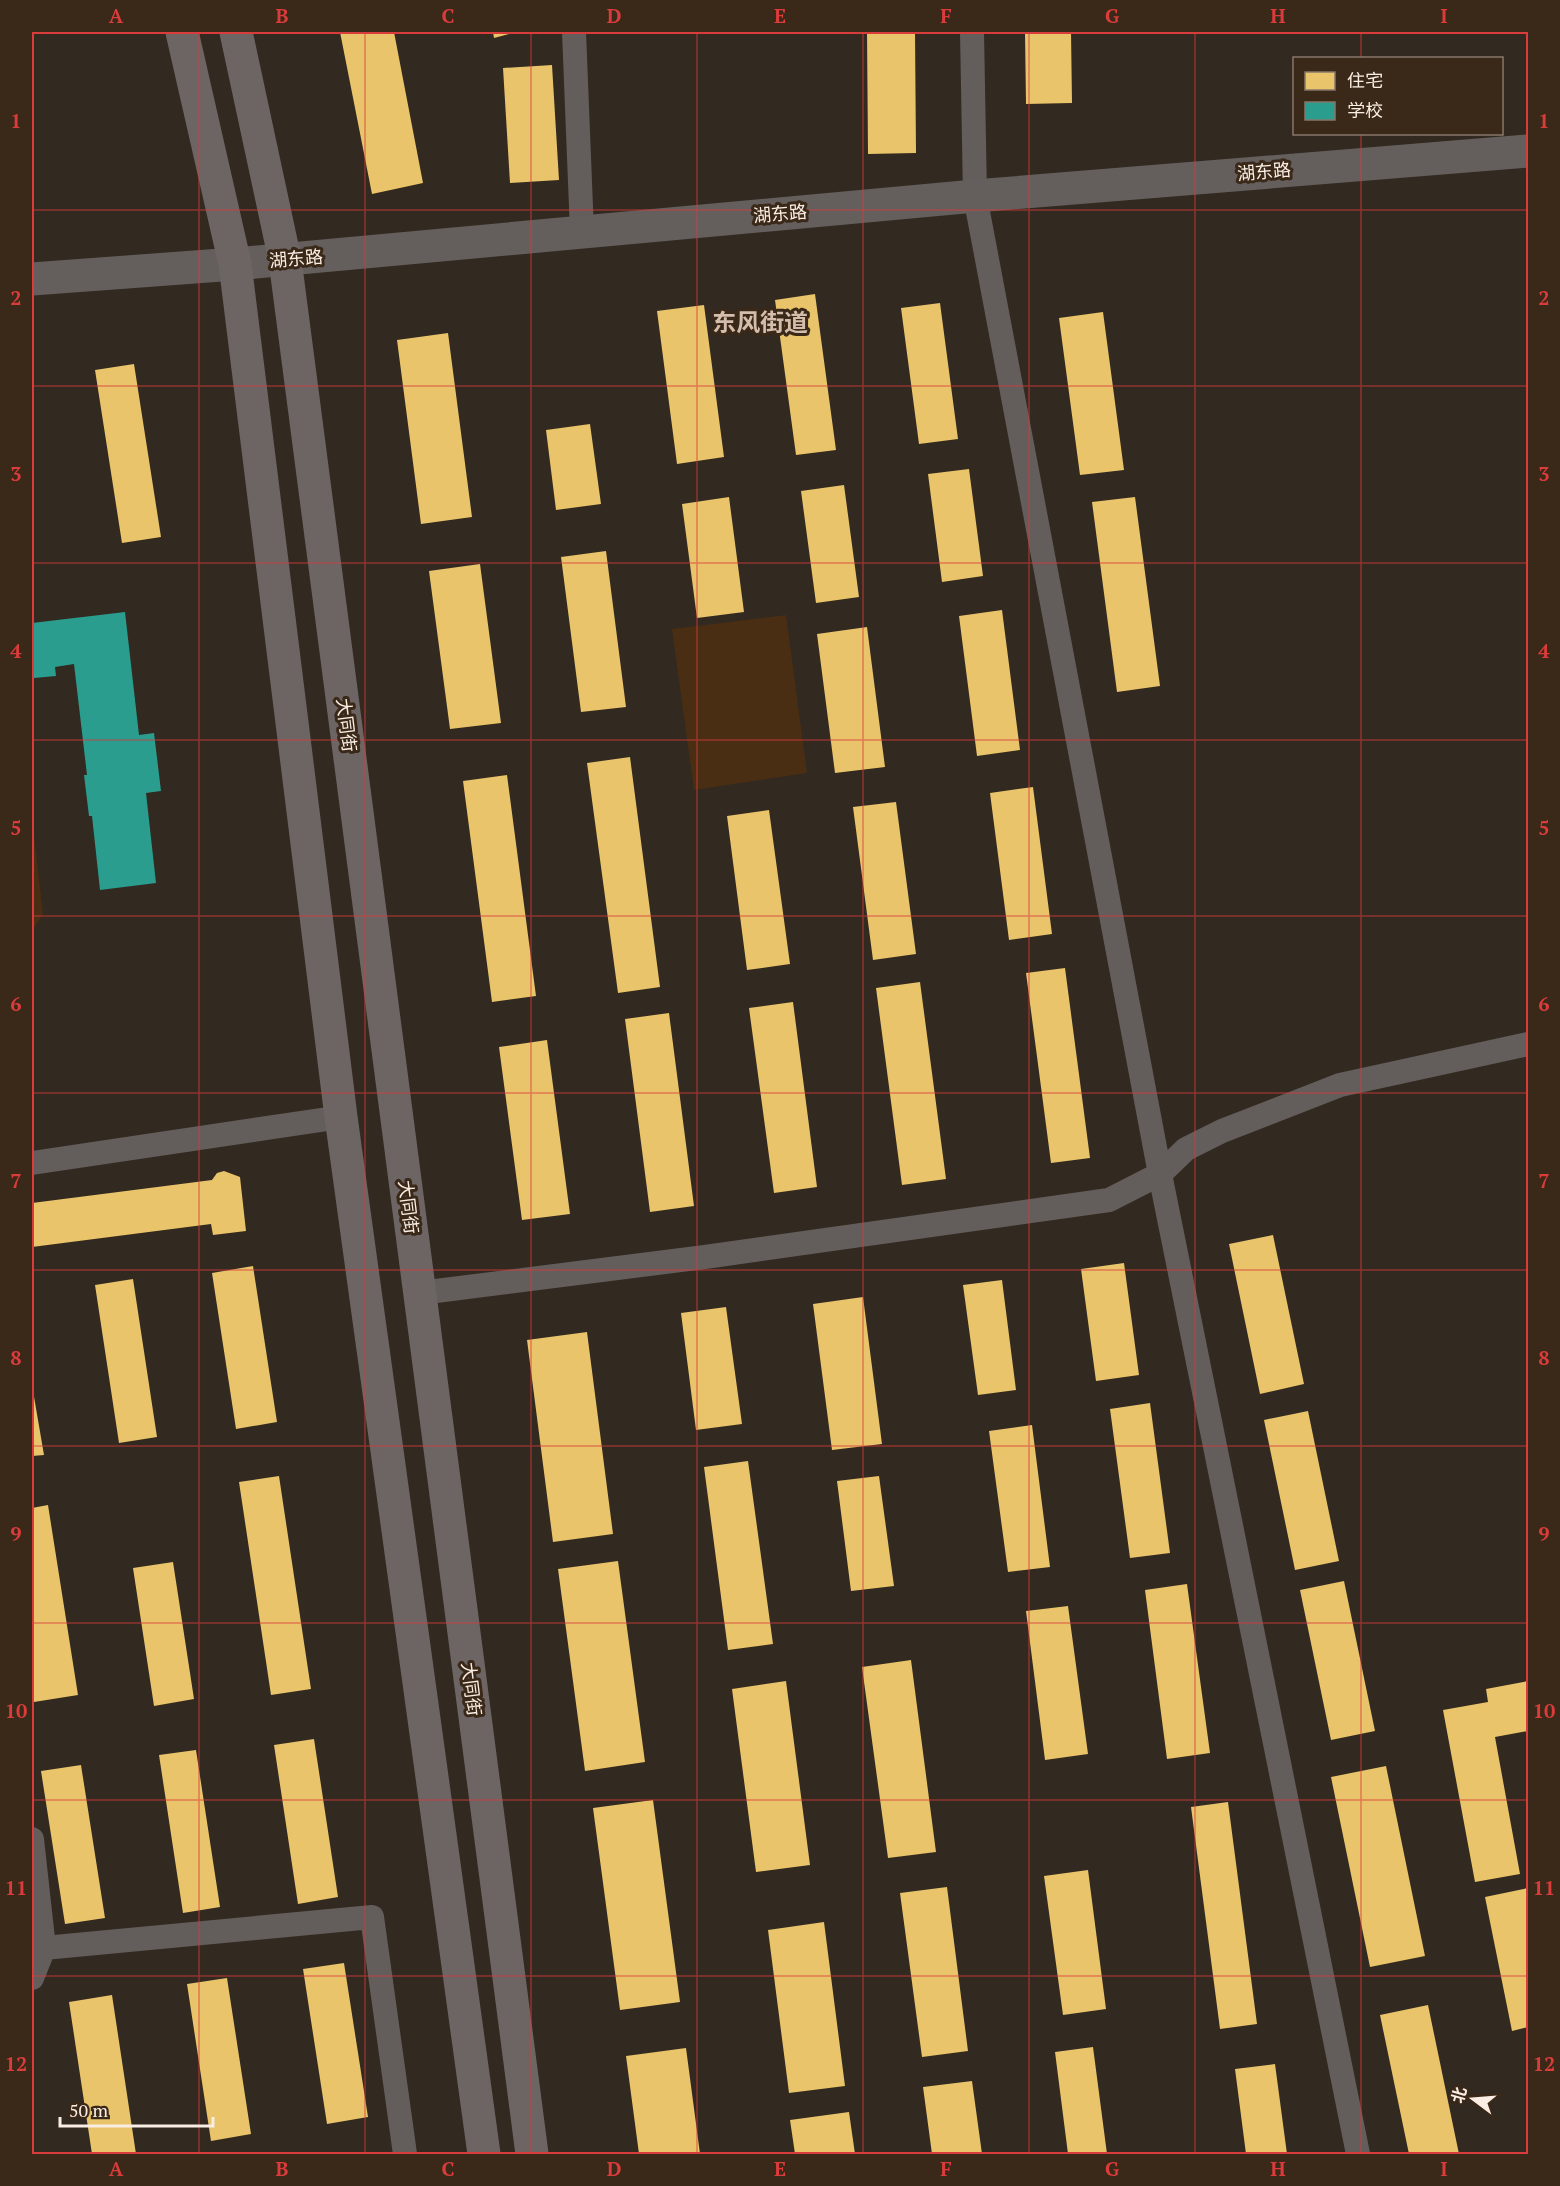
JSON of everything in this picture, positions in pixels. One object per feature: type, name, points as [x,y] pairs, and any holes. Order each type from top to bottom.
[{"type":"main road","points":[[182,32],[235,264],[341,1116],[484,2154]]},
{"type":"main road","name":"大同街","points":[[236,32],[285,260],[532,2154]]},
{"type":"street","points":[[574,32],[582,232]]},
{"type":"street","points":[[972,32],[975,196],[1160,1174],[1358,2154]]},
{"type":"street","name":"湖东路","points":[[32,279],[285,260],[975,196],[1528,151]]},
{"type":"street","points":[[420,1293],[705,1257],[1109,1200],[1160,1174],[1186,1149],[1340,1085],[1528,1044]]},
{"type":"street","points":[[32,1163],[341,1116]]},
{"type":"street","points":[[32,1839],[44,1948],[32,1978]]},
{"type":"street","points":[[44,1948],[372,1917],[405,2154]]},
{"type":"shaded area","points":[[786,615],[807,773],[694,790],[672,629]]},
{"type":"shaded area","points":[[32,818],[43,914],[32,931]]},
{"type":"building: 住宅","points":[[340,32],[394,32],[423,183],[372,194]]},
{"type":"building: 住宅","points":[[493,32],[517,32],[494,38]]},
{"type":"building: 住宅","points":[[867,32],[915,32],[916,153],[868,154]]},
{"type":"building: 住宅","points":[[1025,32],[1071,32],[1072,103],[1026,104]]},
{"type":"building: 住宅","points":[[552,65],[559,180],[510,183],[503,68]]},
{"type":"building: 住宅","points":[[815,294],[836,450],[796,455],[775,300]]},
{"type":"building: 住宅","points":[[940,303],[958,439],[919,444],[901,308]]},
{"type":"building: 住宅","points":[[704,305],[724,457],[677,464],[657,311]]},
{"type":"building: 住宅","points":[[1103,312],[1124,470],[1080,475],[1059,318]]},
{"type":"building: 住宅","points":[[448,333],[472,517],[421,524],[397,340]]},
{"type":"building: 住宅","points":[[134,364],[161,537],[122,543],[95,370]]},
{"type":"building: 住宅","points":[[590,424],[601,504],[556,510],[546,430]]},
{"type":"building: 住宅","points":[[969,469],[983,576],[942,582],[928,474]]},
{"type":"building: 住宅","points":[[844,485],[859,597],[816,603],[801,491]]},
{"type":"building: 住宅","points":[[729,497],[744,612],[697,618],[682,504]]},
{"type":"building: 住宅","points":[[1135,497],[1160,686],[1117,692],[1092,502]]},
{"type":"building: 住宅","points":[[606,551],[626,707],[581,712],[561,557]]},
{"type":"building: 住宅","points":[[480,564],[501,723],[450,729],[429,571]]},
{"type":"building: 住宅","points":[[1002,610],[1020,750],[977,756],[959,616]]},
{"type":"building: 住宅","points":[[867,627],[885,767],[835,773],[817,634]]},
{"type":"building: 住宅","points":[[630,757],[660,987],[618,993],[587,763]]},
{"type":"building: 住宅","points":[[507,775],[536,996],[492,1002],[463,781]]},
{"type":"building: 住宅","points":[[1033,787],[1052,934],[1009,940],[990,793]]},
{"type":"building: 住宅","points":[[896,802],[916,954],[873,960],[853,807]]},
{"type":"building: 住宅","points":[[769,810],[790,964],[747,970],[727,816]]},
{"type":"building: 住宅","points":[[1065,968],[1090,1158],[1051,1163],[1026,973]]},
{"type":"building: 住宅","points":[[920,982],[946,1179],[902,1185],[876,988]]},
{"type":"building: 住宅","points":[[793,1002],[817,1187],[774,1193],[749,1008]]},
{"type":"building: 住宅","points":[[669,1013],[694,1206],[650,1212],[625,1019]]},
{"type":"building: 住宅","points":[[547,1040],[570,1214],[522,1220],[499,1047]]},
{"type":"building: 住宅","points":[[224,1171],[240,1177],[246,1231],[213,1235],[211,1224],[32,1247],[32,1203],[212,1180],[217,1173]]},
{"type":"building: 住宅","points":[[1273,1235],[1304,1384],[1260,1394],[1229,1244]]},
{"type":"building: 住宅","points":[[1124,1263],[1139,1375],[1096,1381],[1081,1269]]},
{"type":"building: 住宅","points":[[253,1266],[277,1422],[236,1429],[212,1273]]},
{"type":"building: 住宅","points":[[133,1279],[157,1437],[119,1443],[95,1285]]},
{"type":"building: 住宅","points":[[1002,1280],[1016,1390],[978,1395],[963,1285]]},
{"type":"building: 住宅","points":[[863,1297],[882,1444],[832,1450],[813,1304]]},
{"type":"building: 住宅","points":[[726,1307],[742,1424],[696,1430],[681,1313]]},
{"type":"building: 住宅","points":[[587,1332],[613,1534],[553,1542],[527,1340]]},
{"type":"building: 住宅","points":[[32,1385],[44,1455],[32,1456]]},
{"type":"building: 住宅","points":[[1150,1403],[1170,1553],[1130,1558],[1110,1409]]},
{"type":"building: 住宅","points":[[1308,1411],[1339,1561],[1295,1570],[1264,1420]]},
{"type":"building: 住宅","points":[[1032,1425],[1050,1567],[1008,1572],[989,1431]]},
{"type":"building: 住宅","points":[[748,1461],[773,1644],[728,1650],[704,1467]]},
{"type":"building: 住宅","points":[[279,1476],[311,1689],[271,1695],[239,1482]]},
{"type":"building: 住宅","points":[[879,1476],[894,1586],[851,1591],[837,1481]]},
{"type":"building: 住宅","points":[[48,1505],[78,1695],[34,1702],[32,1683],[32,1508]]},
{"type":"building: 住宅","points":[[618,1561],[645,1762],[585,1771],[558,1569]]},
{"type":"building: 住宅","points":[[173,1562],[194,1699],[154,1706],[133,1568]]},
{"type":"building: 住宅","points":[[1344,1581],[1375,1731],[1331,1740],[1300,1590]]},
{"type":"building: 住宅","points":[[1187,1584],[1210,1753],[1167,1759],[1145,1590]]},
{"type":"building: 住宅","points":[[1068,1606],[1088,1754],[1045,1760],[1026,1611]]},
{"type":"building: 住宅","points":[[911,1660],[936,1852],[888,1858],[862,1667]]},
{"type":"building: 住宅","points":[[786,1681],[810,1865],[756,1872],[732,1689]]},
{"type":"building: 住宅","points":[[1528,1681],[1528,1731],[1495,1737],[1520,1874],[1475,1882],[1443,1710],[1488,1702],[1486,1689]]},
{"type":"building: 住宅","points":[[314,1739],[338,1897],[298,1904],[274,1745]]},
{"type":"building: 住宅","points":[[196,1750],[220,1907],[183,1913],[159,1755]]},
{"type":"building: 住宅","points":[[81,1765],[105,1918],[65,1924],[41,1771]]},
{"type":"building: 住宅","points":[[1386,1766],[1425,1956],[1370,1967],[1331,1777]]},
{"type":"building: 住宅","points":[[653,1800],[680,2002],[620,2010],[593,1808]]},
{"type":"building: 住宅","points":[[1228,1802],[1257,2024],[1220,2029],[1191,1807]]},
{"type":"building: 住宅","points":[[1088,1870],[1106,2009],[1063,2015],[1044,1876]]},
{"type":"building: 住宅","points":[[947,1887],[968,2051],[922,2057],[900,1893]]},
{"type":"building: 住宅","points":[[1528,1888],[1528,2027],[1512,2031],[1485,1897]]},
{"type":"building: 住宅","points":[[824,1922],[845,2086],[789,2093],[768,1930]]},
{"type":"building: 住宅","points":[[344,1963],[368,2117],[327,2124],[303,1969]]},
{"type":"building: 住宅","points":[[227,1978],[251,2134],[211,2141],[187,1984]]},
{"type":"building: 住宅","points":[[112,1995],[136,2154],[92,2154],[69,2002]]},
{"type":"building: 住宅","points":[[1428,2005],[1459,2154],[1409,2154],[1380,2015]]},
{"type":"building: 住宅","points":[[1093,2047],[1107,2154],[1068,2154],[1055,2052]]},
{"type":"building: 住宅","points":[[686,2048],[700,2154],[639,2154],[626,2056]]},
{"type":"building: 住宅","points":[[1275,2064],[1287,2154],[1246,2154],[1235,2069]]},
{"type":"building: 住宅","points":[[972,2081],[982,2154],[932,2154],[923,2087]]},
{"type":"building: 住宅","points":[[849,2112],[855,2154],[795,2154],[790,2120]]},
{"type":"building: 学校","points":[[125,612],[139,735],[154,733],[161,791],[146,793],[156,883],[100,890],[92,816],[89,816],[84,775],[87,775],[74,664],[55,667],[56,676],[34,678],[32,623]]},
{"type":"district","name":"东风街道","points":[[760,323]]}]
